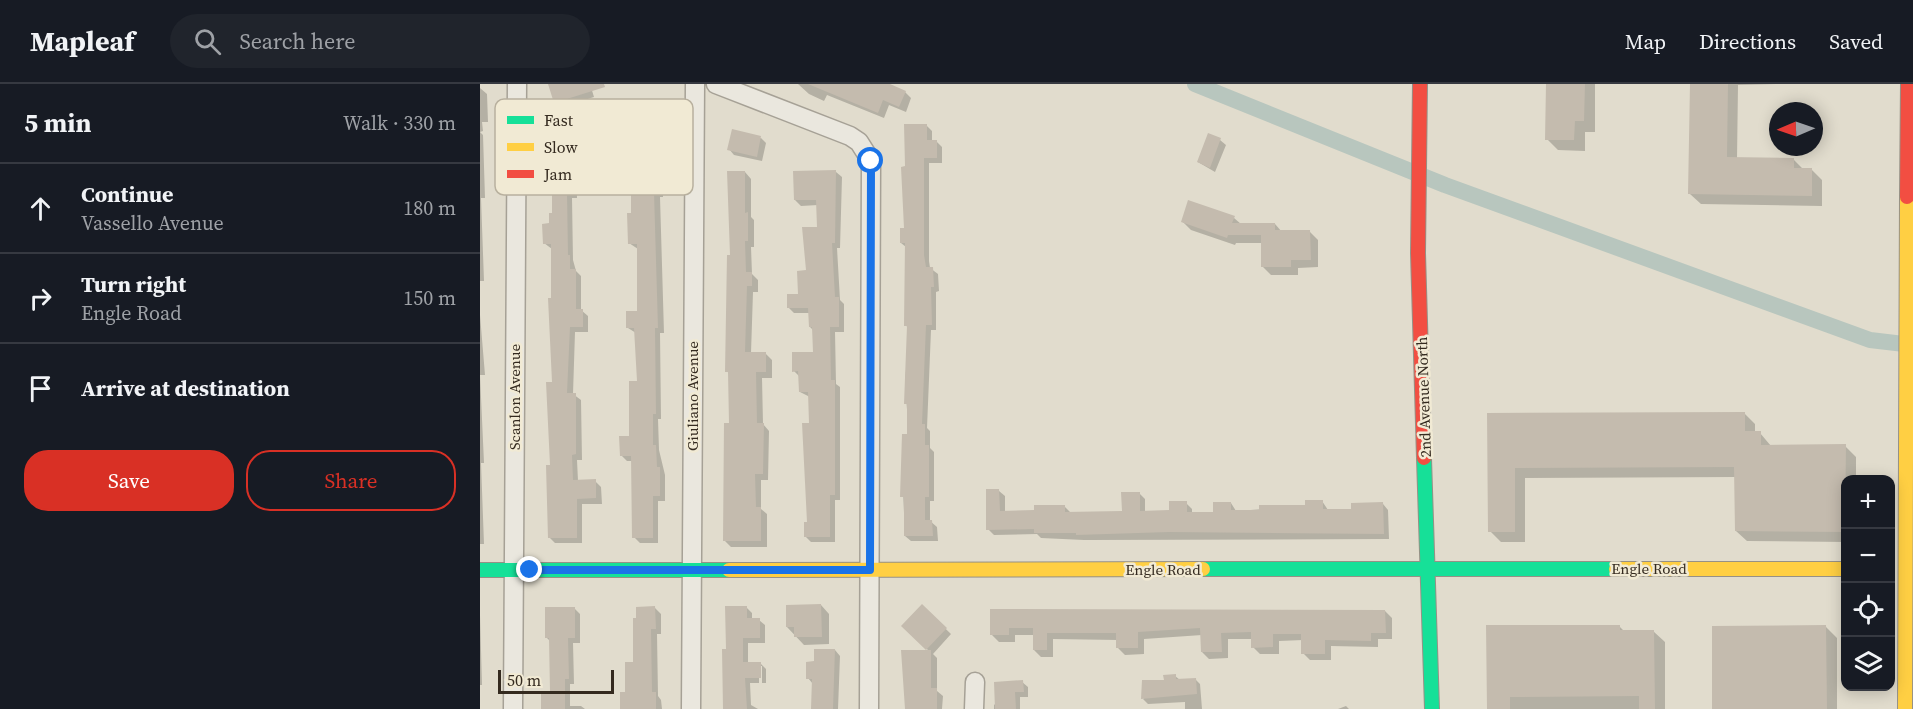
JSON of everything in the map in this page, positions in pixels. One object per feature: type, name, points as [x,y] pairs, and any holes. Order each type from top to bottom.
[{"type":"street","name":"Scanlon Avenue","points":[[516,84],[516,99]]},
{"type":"street","name":"Giuliano Avenue","points":[[691,709],[694,84]]},
{"type":"street","points":[[716,84],[849,136],[866,151],[871,161],[869,709]]},
{"type":"street","name":"2nd Avenue North","points":[[1420,84],[1418,203],[1430,569],[1432,709]]},
{"type":"street","points":[[1905,709],[1903,569],[1908,84]]},
{"type":"street","name":"Scanlon Avenue","points":[[513,709],[516,195]]},
{"type":"street","name":"Engle Road","points":[[480,570],[1841,569]]},
{"type":"street","points":[[974,709],[975,682]]},
{"type":"building","points":[[548,84],[604,84],[605,87],[567,99],[553,99]]},
{"type":"building","points":[[808,84],[890,84],[906,91],[899,107],[883,100],[878,113]]},
{"type":"building","points":[[1546,84],[1585,84],[1584,121],[1575,121],[1574,140],[1545,140]]},
{"type":"building","points":[[1690,84],[1728,84],[1727,157],[1794,158],[1794,168],[1812,168],[1812,196],[1688,194]]},
{"type":"building","points":[[904,124],[927,124],[927,140],[937,140],[937,158],[924,158],[924,255],[926,267],[933,267],[934,287],[931,287],[932,325],[926,325],[922,424],[925,424],[925,445],[929,445],[929,497],[925,497],[925,520],[932,520],[933,536],[904,536],[904,497],[900,497],[902,434],[907,434],[907,404],[904,404],[907,326],[904,326],[905,243],[900,243],[900,228],[904,228],[901,167],[905,166]]},
{"type":"building","points":[[732,129],[761,136],[757,157],[727,150]]},
{"type":"building","points":[[1208,133],[1221,138],[1210,168],[1197,162]]},
{"type":"building","points":[[836,170],[835,243],[832,243],[835,297],[839,297],[839,327],[830,327],[831,380],[835,380],[835,495],[830,495],[830,537],[804,537],[804,522],[807,522],[802,423],[809,423],[808,392],[799,392],[798,371],[792,372],[792,352],[813,352],[812,327],[809,327],[808,308],[787,308],[787,294],[798,294],[797,271],[806,270],[802,227],[817,227],[816,200],[794,200],[793,171]]},
{"type":"building","points":[[727,171],[745,171],[745,213],[748,212],[748,241],[745,241],[746,272],[752,272],[752,286],[747,286],[745,352],[766,352],[766,372],[756,372],[757,423],[764,423],[763,474],[755,474],[756,507],[761,507],[761,541],[723,541],[724,423],[729,423],[728,372],[725,372],[727,255],[730,255]]},
{"type":"building","points":[[552,195],[567,195],[568,255],[570,255],[570,269],[576,269],[576,309],[583,309],[583,327],[570,327],[567,393],[576,393],[576,454],[572,455],[573,480],[596,479],[596,498],[577,499],[577,538],[548,538],[546,465],[550,465],[546,382],[552,382],[548,298],[551,298],[551,244],[543,244],[542,224],[549,223],[549,213],[552,213]]},
{"type":"building","points":[[631,195],[654,195],[658,328],[655,328],[656,414],[653,414],[653,445],[656,445],[657,467],[660,467],[660,496],[653,496],[653,538],[632,538],[631,456],[620,456],[619,436],[629,436],[629,381],[637,381],[634,328],[626,328],[626,311],[637,311],[637,244],[628,244],[627,213],[631,213]]},
{"type":"building","points":[[1188,200],[1235,216],[1232,223],[1275,223],[1275,230],[1310,230],[1311,260],[1291,260],[1291,267],[1261,267],[1261,235],[1228,235],[1227,238],[1181,222]]},
{"type":"building","points":[[1745,412],[1745,431],[1761,431],[1761,445],[1846,444],[1846,475],[1841,475],[1841,532],[1735,531],[1734,467],[1515,468],[1515,532],[1488,532],[1487,413]]},
{"type":"building","points":[[986,489],[999,489],[1000,511],[1034,510],[1034,505],[1065,505],[1065,512],[1122,511],[1121,492],[1140,492],[1140,511],[1169,510],[1169,501],[1187,501],[1187,512],[1213,512],[1213,502],[1231,502],[1231,510],[1259,510],[1259,505],[1305,505],[1305,500],[1323,500],[1323,509],[1351,509],[1351,503],[1383,502],[1384,534],[1169,532],[1076,535],[1076,533],[1034,533],[1034,529],[986,530]]},
{"type":"building","points":[[821,604],[822,637],[794,637],[794,627],[786,627],[786,605]]},
{"type":"building","points":[[922,604],[947,628],[926,650],[901,626]]},
{"type":"building","points":[[655,606],[656,629],[651,629],[652,692],[656,692],[656,709],[620,709],[620,692],[625,692],[625,662],[633,662],[633,618],[636,618],[636,607]]},
{"type":"building","points":[[725,606],[747,606],[747,618],[760,618],[760,638],[743,638],[743,662],[761,662],[761,678],[745,678],[747,709],[723,709],[722,649],[726,649]]},
{"type":"building","points":[[545,607],[575,607],[575,638],[568,638],[569,679],[565,679],[565,709],[541,709],[541,691],[550,691],[549,638],[545,638]]},
{"type":"building","points":[[990,609],[1385,610],[1386,633],[1371,633],[1371,641],[1325,640],[1325,654],[1301,654],[1301,634],[1273,634],[1273,647],[1251,648],[1251,632],[1221,633],[1222,652],[1201,652],[1200,628],[1138,632],[1138,648],[1116,648],[1116,633],[1047,633],[1047,650],[1033,650],[1033,628],[1009,628],[1009,635],[990,635]]},
{"type":"building","points":[[1486,625],[1620,625],[1620,630],[1654,630],[1655,709],[1639,709],[1639,696],[1510,697],[1510,709],[1487,709]]},
{"type":"building","points":[[1826,625],[1827,709],[1712,709],[1712,626]]},
{"type":"building","points":[[814,649],[835,649],[833,709],[811,709],[812,679],[806,679],[806,662],[814,661]]},
{"type":"building","points":[[901,650],[931,650],[931,688],[937,688],[937,709],[905,709]]},
{"type":"building","points":[[1176,674],[1176,679],[1196,678],[1197,694],[1141,699],[1142,680],[1164,680],[1163,675]]},
{"type":"building","points":[[1023,680],[1024,692],[1015,692],[1016,709],[995,709],[994,682]]},
{"type":"waterway","points":[[1195,84],[1445,185],[1870,340],[1913,345]]},
{"type":"traffic: fast","points":[[1424,458],[1432,709]]},
{"type":"traffic: fast","points":[[1203,569],[1616,569]]},
{"type":"traffic: fast","points":[[480,570],[729,570]]},
{"type":"traffic: slow","points":[[1905,709],[1907,197]]},
{"type":"traffic: slow","points":[[729,570],[1203,569]]},
{"type":"traffic: slow","points":[[1616,569],[1841,569]]},
{"type":"traffic: jam","points":[[1420,84],[1418,253],[1424,458]]},
{"type":"traffic: jam","points":[[1907,197],[1908,84]]},
{"type":"route","points":[[530,570],[870,570],[871,161]]}]
